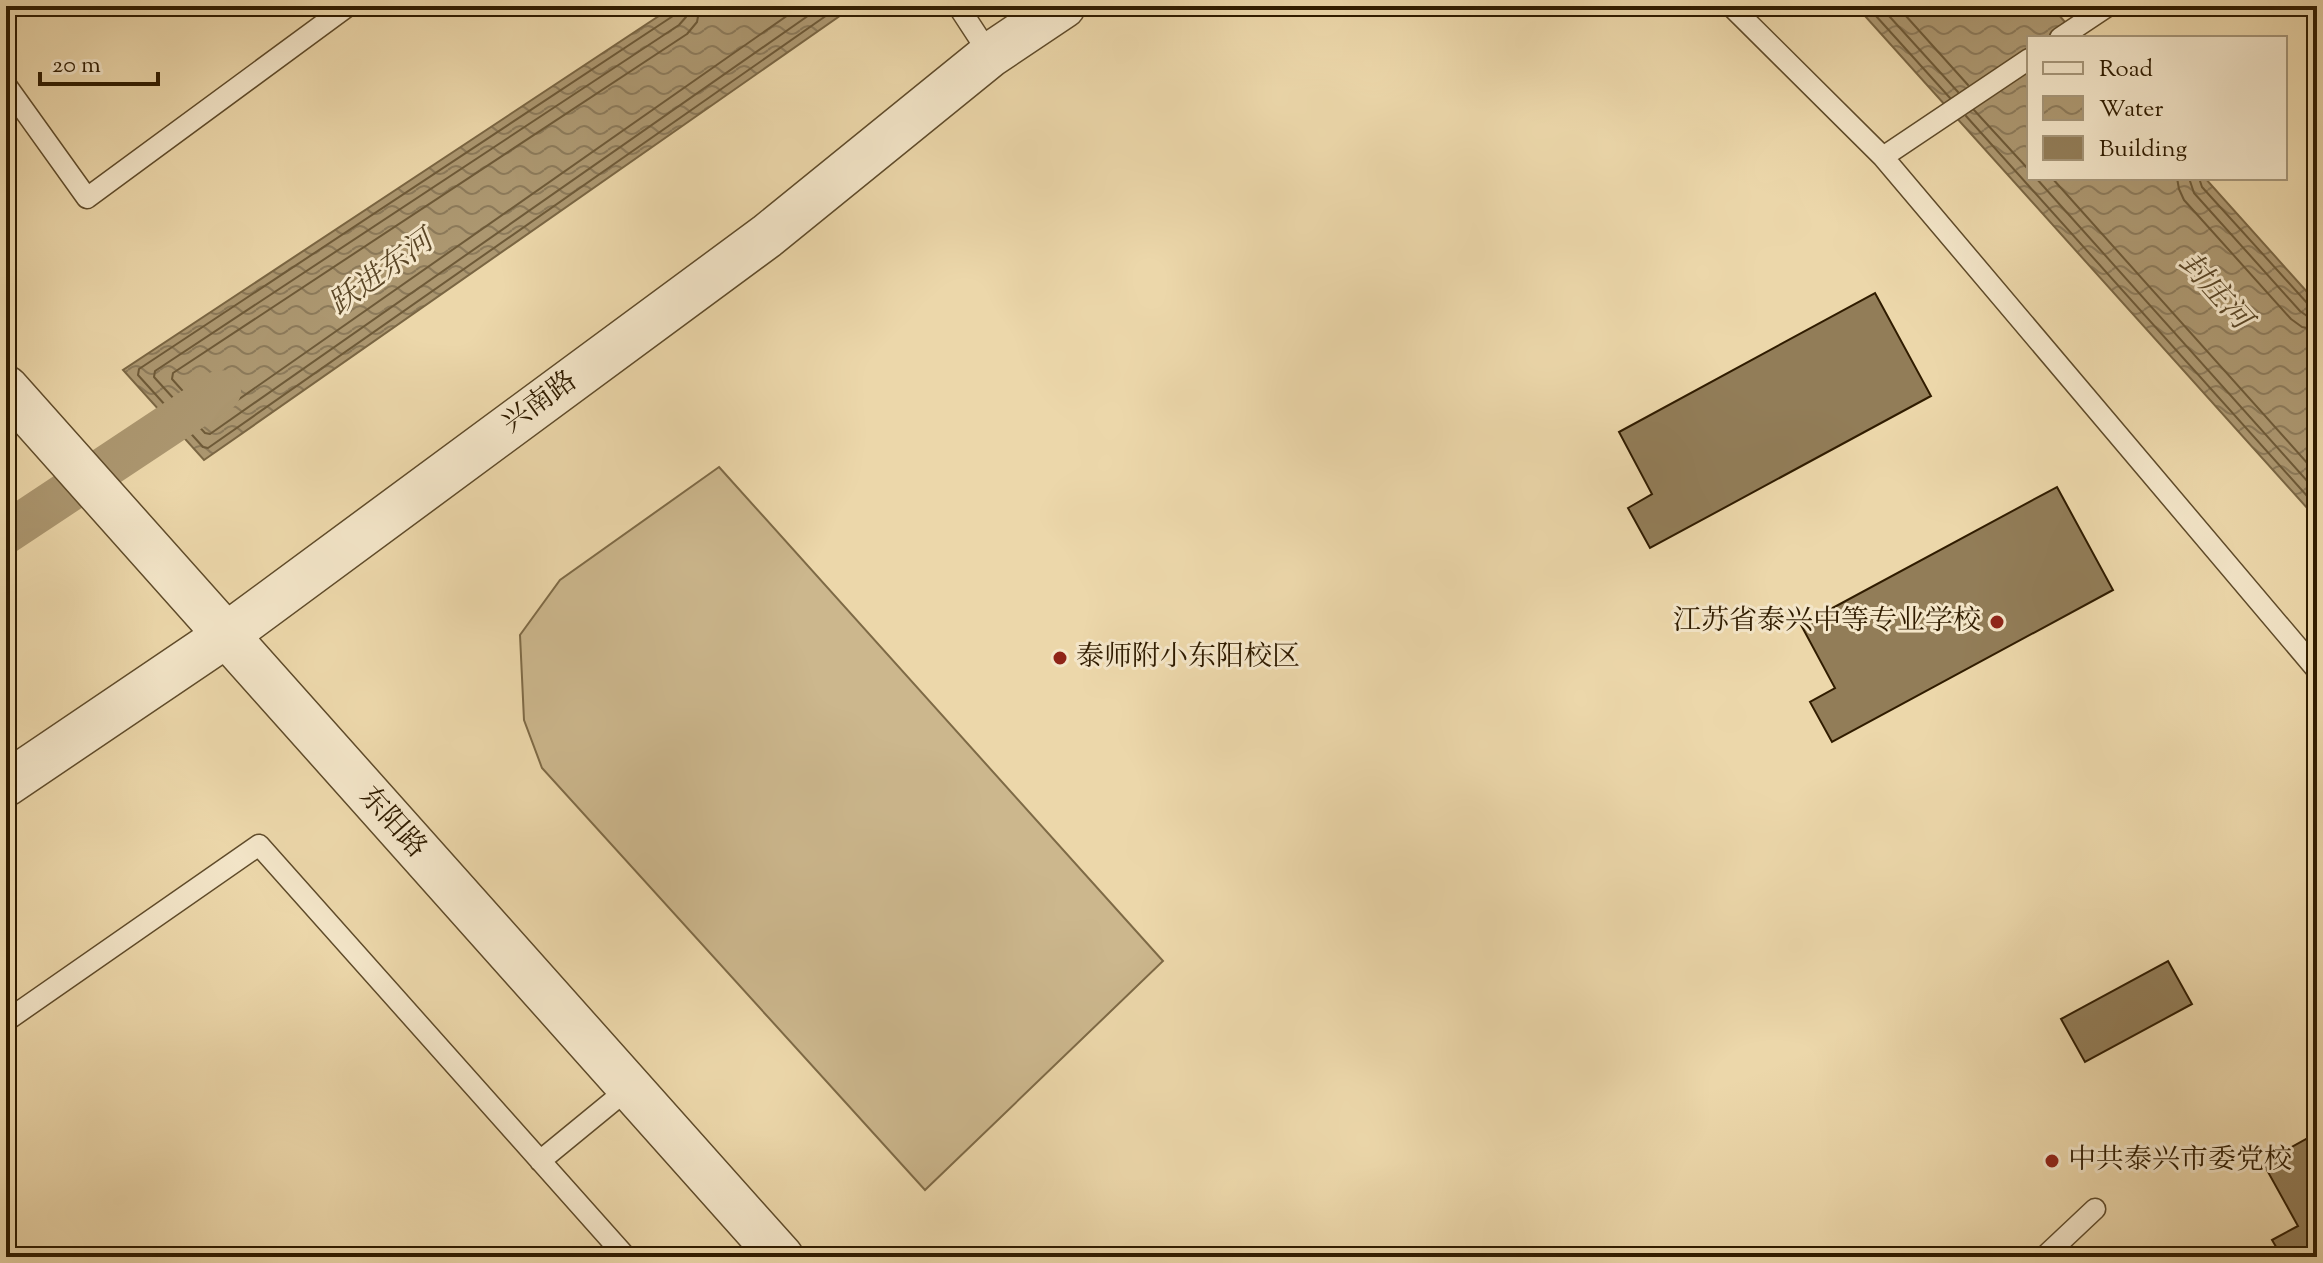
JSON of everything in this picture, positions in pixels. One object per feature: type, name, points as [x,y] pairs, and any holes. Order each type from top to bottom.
[{"type":"street","name":"兴南路","points":[[6,784],[225,636],[767,236],[990,55],[1063,6]]},
{"type":"street","name":"东阳路","points":[[13,396],[781,1257]]},
{"type":"lane","points":[[6,85],[87,198],[348,6]]},
{"type":"lane","points":[[958,6],[990,55]]},
{"type":"lane","points":[[1731,6],[1883,157],[2317,670]]},
{"type":"lane","points":[[2063,36],[2099,12]]},
{"type":"lane","points":[[1883,157],[2027,60]]},
{"type":"lane","points":[[6,1021],[259,845],[626,1257]]},
{"type":"lane","points":[[540,1161],[629,1088]]},
{"type":"lane","points":[[2044,1257],[2095,1209]]},
{"type":"shaded area","points":[[719,467],[1163,961],[925,1190],[542,768],[524,720],[520,635],[560,580]]},
{"type":"water","points":[[674,6],[854,6],[204,460],[123,370]]},
{"type":"water","name":"封庄河","points":[[1856,6],[2051,6],[2077,36],[2027,36],[2027,180],[2207,180],[2317,303],[2317,519]]},
{"type":"building","points":[[1875,293],[1931,396],[1650,548],[1628,508],[1652,494],[1619,432]]},
{"type":"building","points":[[2057,487],[2113,590],[1832,742],[1810,702],[1835,688],[1801,625]]},
{"type":"building","points":[[2168,961],[2192,1004],[2085,1062],[2061,1019]]},
{"type":"building","points":[[2317,1133],[2317,1257],[2282,1257],[2272,1240],[2298,1226],[2263,1163]]},
{"type":"waterway","name":"跃进东河","points":[[6,533],[220,391]]},
{"type":"place","name":"江苏省泰兴中等专业学校","points":[[1997,622]]},
{"type":"place","name":"泰师附小东阳校区","points":[[1060,658]]},
{"type":"place","name":"中共泰兴市委党校","points":[[2052,1161]]}]
